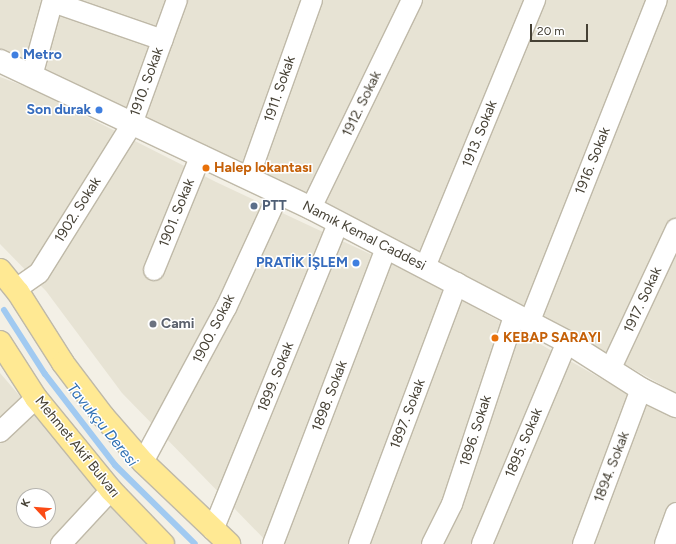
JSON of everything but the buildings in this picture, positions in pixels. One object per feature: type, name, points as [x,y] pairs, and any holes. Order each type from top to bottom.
[{"type":"main road","points":[[0,270],[16,290],[63,363],[103,416],[143,462],[221,537]]},
{"type":"main road","name":"Mehmet Akif Bulvarı","points":[[0,342],[36,398],[155,541]]},
{"type":"street","name":"1910. Sokak","points":[[132,124],[177,0]]},
{"type":"street","name":"1911. Sokak","points":[[249,177],[312,0]]},
{"type":"street","name":"1912. Sokak","points":[[311,208],[412,0]]},
{"type":"street","name":"1913. Sokak","points":[[425,267],[535,0]]},
{"type":"street","name":"1916. Sokak","points":[[522,319],[657,0]]},
{"type":"street","name":"1910. Sokak","points":[[53,1],[163,40]]},
{"type":"street","points":[[32,76],[53,1]]},
{"type":"street","name":"Namık Kemal Caddesi","points":[[0,61],[132,124],[249,177],[311,208],[338,224],[457,283],[567,342],[641,389],[676,406]]},
{"type":"street","name":"1902. Sokak","points":[[16,290],[38,273],[132,124]]},
{"type":"street","name":"1901. Sokak","points":[[154,270],[201,155]]},
{"type":"street","name":"1900. Sokak","points":[[143,462],[226,308],[279,193]]},
{"type":"street","name":"1899. Sokak","points":[[221,537],[338,224]]},
{"type":"street","name":"1917. Sokak","points":[[610,370],[676,229]]},
{"type":"street","name":"1898. Sokak","points":[[273,544],[386,248]]},
{"type":"street","name":"1897. Sokak","points":[[359,544],[457,283]]},
{"type":"street","name":"1896. Sokak","points":[[432,544],[452,504],[522,319]]},
{"type":"street","name":"1895. Sokak","points":[[482,544],[567,342]]},
{"type":"street","name":"1894. Sokak","points":[[583,544],[641,389]]},
{"type":"street","points":[[0,432],[36,398]]},
{"type":"street","points":[[61,544],[111,490]]},
{"type":"street","points":[[665,544],[676,513]]},
{"type":"shaded area","points":[[0,0],[676,0],[676,393],[548,321],[372,230],[0,49]]},
{"type":"shaded area","points":[[0,77],[32,89],[216,182],[430,282],[625,392],[676,417],[676,544],[269,544],[122,393],[46,291],[0,244]]},
{"type":"shaded area","points":[[0,373],[130,524],[152,544],[0,544]]},
{"type":"waterway","name":"Tavukçu Deresi","points":[[4,310],[45,374],[115,465],[195,544]]},
{"type":"place","name":"Metro","points":[[15,55]]},
{"type":"place","name":"Son durak","points":[[99,110]]},
{"type":"place","name":"Halep lokantası","points":[[206,168]]},
{"type":"place","name":"PTT","points":[[254,206]]},
{"type":"place","name":"PRATİK İŞLEM","points":[[356,263]]},
{"type":"place","name":"Cami","points":[[153,324]]},
{"type":"place","name":"KEBAP SARAYI","points":[[495,338]]}]
